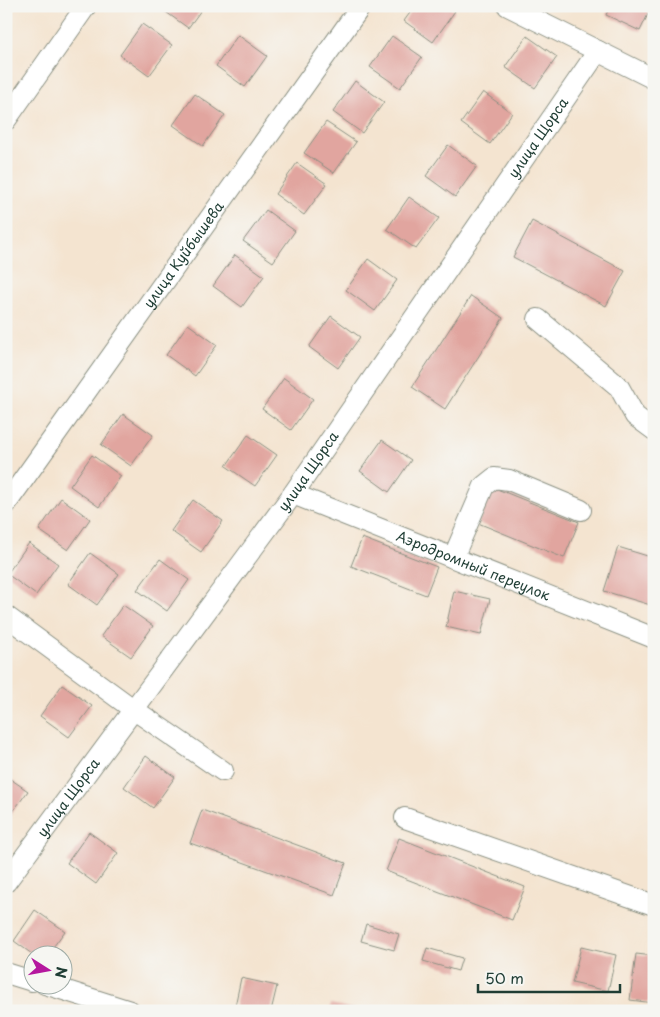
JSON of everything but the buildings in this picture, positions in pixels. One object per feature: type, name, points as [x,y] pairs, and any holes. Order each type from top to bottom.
[{"type":"street","points":[[6,120],[86,6]]},
{"type":"street","name":"улица Куйбышева","points":[[6,504],[361,6]]},
{"type":"street","points":[[508,6],[654,79]]},
{"type":"street","name":"улица Щорса","points":[[6,882],[293,494],[598,51]]},
{"type":"street","points":[[538,319],[619,387],[635,416],[654,430]]},
{"type":"street","points":[[453,558],[484,486],[494,478],[509,480],[581,510]]},
{"type":"street","name":"Аэродромный переулок","points":[[293,494],[654,638]]},
{"type":"street","points":[[6,616],[223,771]]},
{"type":"street","points":[[405,818],[654,905]]},
{"type":"street","points":[[6,973],[22,978]]},
{"type":"street","points":[[72,993],[130,1011]]}]
